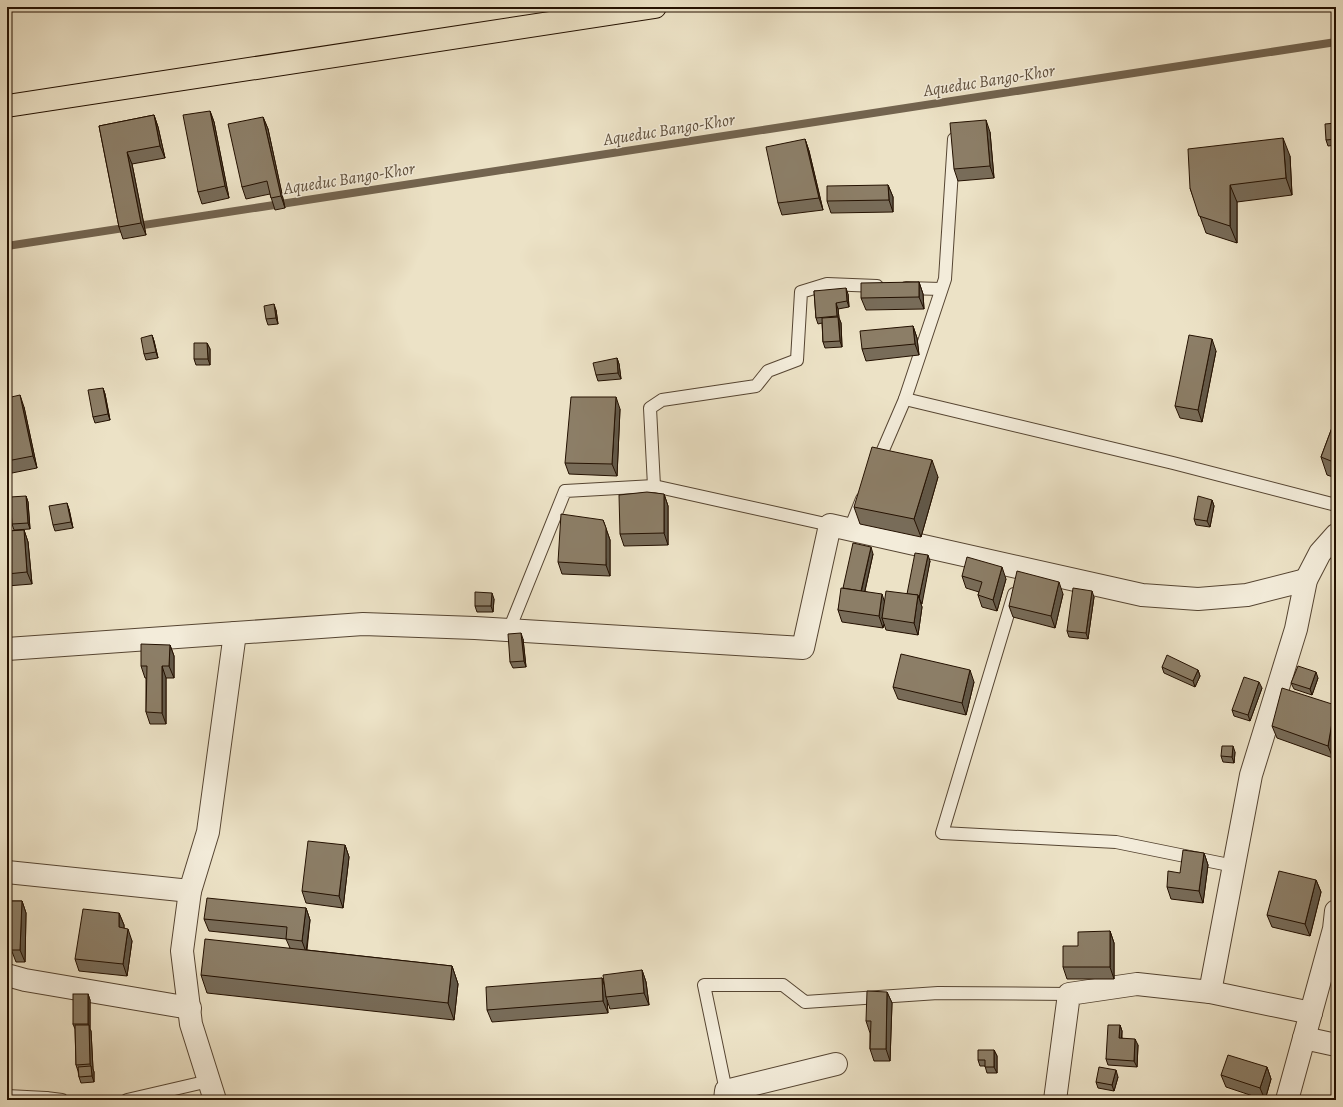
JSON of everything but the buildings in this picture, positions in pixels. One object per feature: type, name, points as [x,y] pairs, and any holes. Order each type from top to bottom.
[{"type":"highway","points":[[7,106],[655,7]]},
{"type":"street","points":[[7,649],[363,624],[509,630],[803,648],[840,527],[1142,595],[1198,599],[1247,595],[1306,580]]},
{"type":"street","points":[[1210,992],[1251,775],[1296,629],[1306,580],[1320,553],[1336,535]]},
{"type":"street","points":[[212,1091],[191,1024],[182,951],[190,891],[208,832],[235,633]]},
{"type":"street","points":[[7,872],[190,891]]},
{"type":"street","points":[[1287,1100],[1335,923]]},
{"type":"street","points":[[7,975],[25,980],[190,1008]]},
{"type":"street","points":[[1055,1100],[1069,994],[1137,984],[1210,992],[1311,1013]]},
{"type":"street","points":[[1304,1038],[1336,1045]]},
{"type":"street","points":[[726,1096],[836,1064]]},
{"type":"lane","points":[[509,630],[565,492],[654,486],[840,527],[870,482],[905,399],[945,279],[954,135]]},
{"type":"lane","points":[[654,486],[650,408],[662,400],[756,386],[768,371],[797,360],[801,292],[827,284],[941,289]]},
{"type":"lane","points":[[905,399],[1173,462],[1336,505]]},
{"type":"lane","points":[[1022,568],[942,833],[1116,842],[1234,866]]},
{"type":"lane","points":[[726,1096],[704,985],[783,985],[805,1002],[938,993],[1069,994]]},
{"type":"lane","points":[[127,1100],[212,1091]]},
{"type":"lane","points":[[7,1096],[62,1100]]},
{"type":"waterway","name":"Aqueduc Bango-Khor","points":[[7,246],[1336,42]]}]
